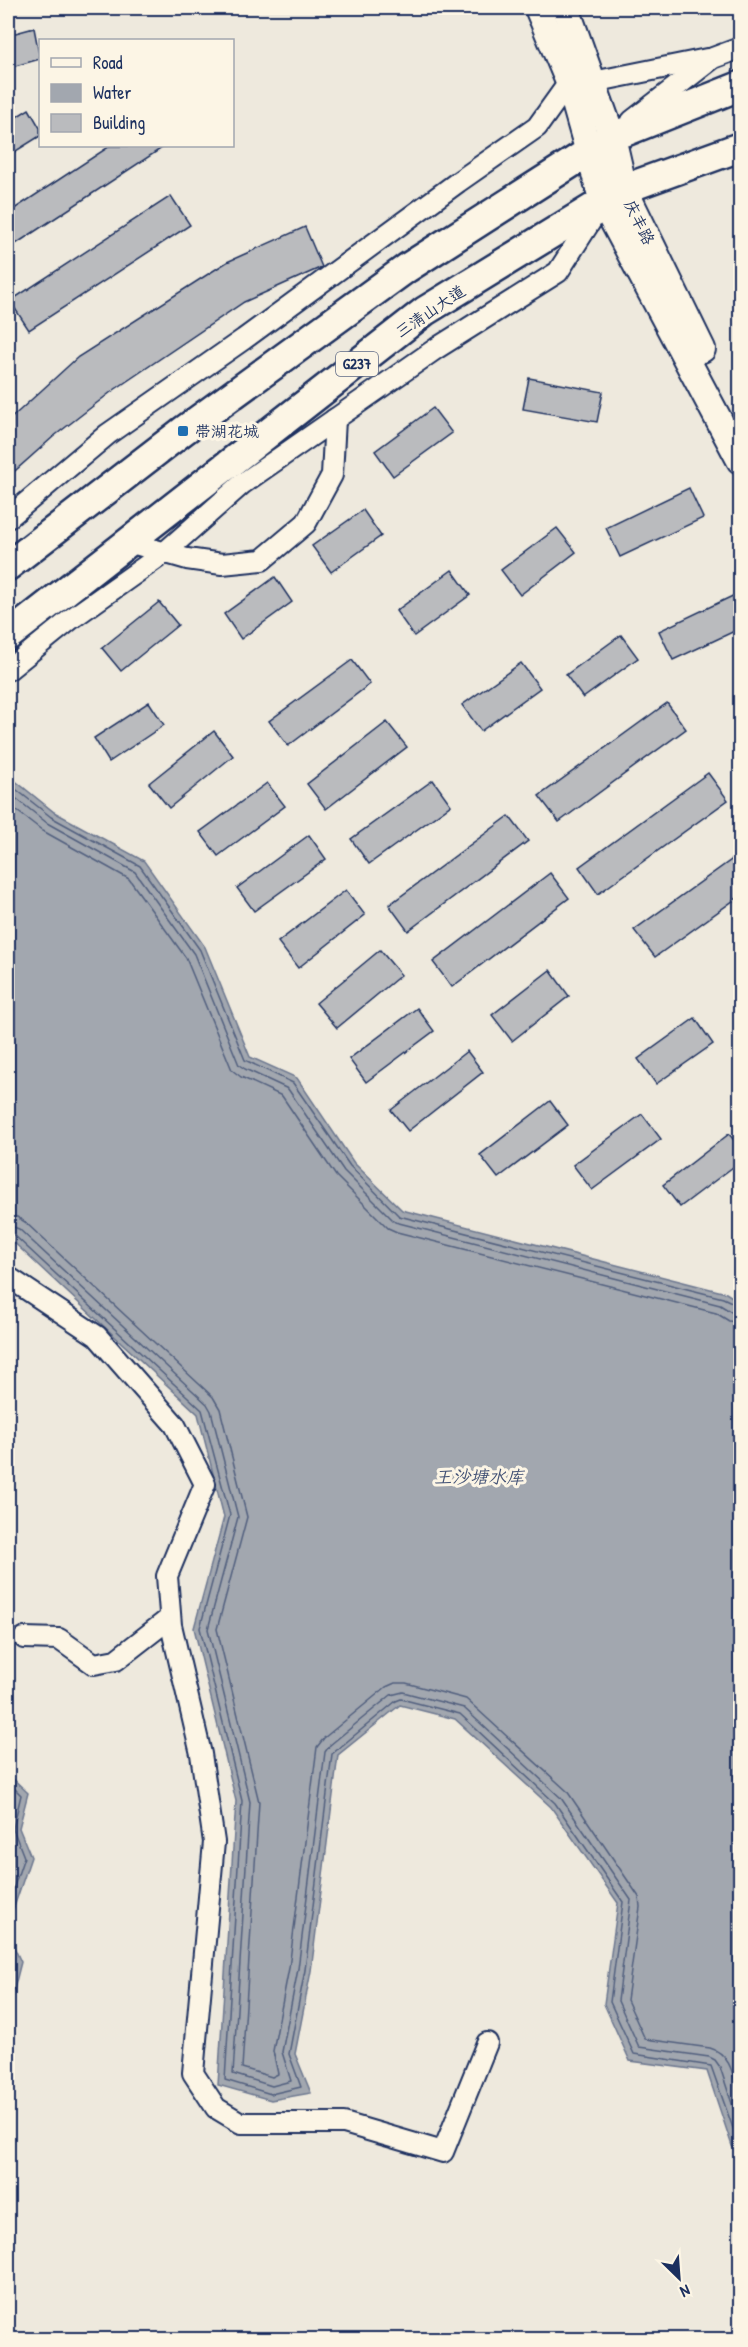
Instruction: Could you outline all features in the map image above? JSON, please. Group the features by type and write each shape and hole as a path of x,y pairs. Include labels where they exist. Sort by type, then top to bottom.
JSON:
{"highway":[{"path":"8,566 183,431 407,268 600,145 741,86"},
{"name":"三清山大道","path":"8,636 425,311 614,195 741,147"}],"main road":[{"path":"538,8 582,75"},
{"path":"566,8 614,195 741,460"},
{"name":"庆丰路","path":"614,195 741,426"}],"street":[{"path":"8,518 108,434 244,339 537,127 582,75 713,58 741,48"},
{"path":"600,145 713,58"},
{"path":"8,670 71,619 164,553 242,484 437,348 558,272 614,195"},
{"path":"128,542 187,559 222,564 262,560 306,523 332,475 335,419"},
{"path":"8,1277 97,1336 175,1425 205,1484 167,1576 170,1618 201,1754 214,1842 193,2073 216,2108 241,2123 344,2123 443,2152 487,2043"},
{"path":"24,1638 59,1639 94,1664 116,1660 170,1618"}],"water":[{"name":"王沙塘水库","path":"8,775 54,812 144,861 205,947 250,1057 297,1078 354,1163 402,1210 726,1293 740,1302 740,2158 732,2146 707,2071 630,2061 604,2004 618,1903 551,1807 455,1719 400,1705 338,1755 311,1971 295,2054 311,2093 271,2100 218,2085 236,1801 194,1628 224,1517 198,1414 8,1237"},
{"path":"8,1774 28,1793 19,1828 31,1857 13,1910 8,1910"},
{"path":"8,1934 21,1962 8,2013"}],"building":[{"path":"34,28 39,59 8,68 8,35"},
{"path":"29,109 39,126 39,137 8,156 8,122"},
{"path":"108,147 163,147 8,249 8,213"},
{"path":"171,196 190,225 29,330 10,301"},
{"path":"305,227 322,267 244,302 111,392 53,437 8,477 8,421 78,357 227,262"},
{"path":"529,378 603,392 597,422 523,409"},
{"path":"433,408 452,433 393,476 375,451"},
{"path":"689,488 703,518 620,557 606,528"},
{"path":"363,510 381,536 331,572 312,546"},
{"path":"557,528 576,552 520,595 501,570"},
{"path":"452,570 470,595 414,636 396,611"},
{"path":"275,577 292,602 241,639 224,614"},
{"path":"741,592 741,628 673,660 659,631"},
{"path":"159,602 178,625 121,671 102,648"},
{"path":"621,635 638,658 583,698 566,675"},
{"path":"352,660 370,684 288,746 269,721"},
{"path":"521,663 540,688 481,731 462,705"},
{"path":"149,702 164,725 109,762 94,738"},
{"path":"667,703 686,729 559,822 539,796"},
{"path":"387,722 407,747 326,809 307,784"},
{"path":"214,731 233,756 169,808 149,783"},
{"path":"708,773 728,800 598,894 579,867"},
{"path":"433,780 451,805 369,864 351,839"},
{"path":"267,783 285,806 218,856 200,832"},
{"path":"509,816 528,841 408,931 389,905"},
{"path":"309,835 326,859 254,911 237,888"},
{"path":"741,853 741,895 655,957 634,930"},
{"path":"550,873 569,898 452,987 433,962"},
{"path":"346,890 365,915 298,968 278,942"},
{"path":"380,950 401,975 337,1028 316,1003"},
{"path":"550,970 569,996 512,1041 492,1015"},
{"path":"417,1008 434,1031 366,1082 349,1059"},
{"path":"695,1018 713,1044 656,1084 638,1059"},
{"path":"467,1051 483,1072 408,1131 391,1110"},
{"path":"550,1101 568,1125 498,1178 480,1155"},
{"path":"642,1114 661,1139 592,1190 573,1165"},
{"path":"729,1134 741,1149 741,1161 680,1207 663,1185"}],"place":[{"name":"带湖花城","path":"183,431"}]}
